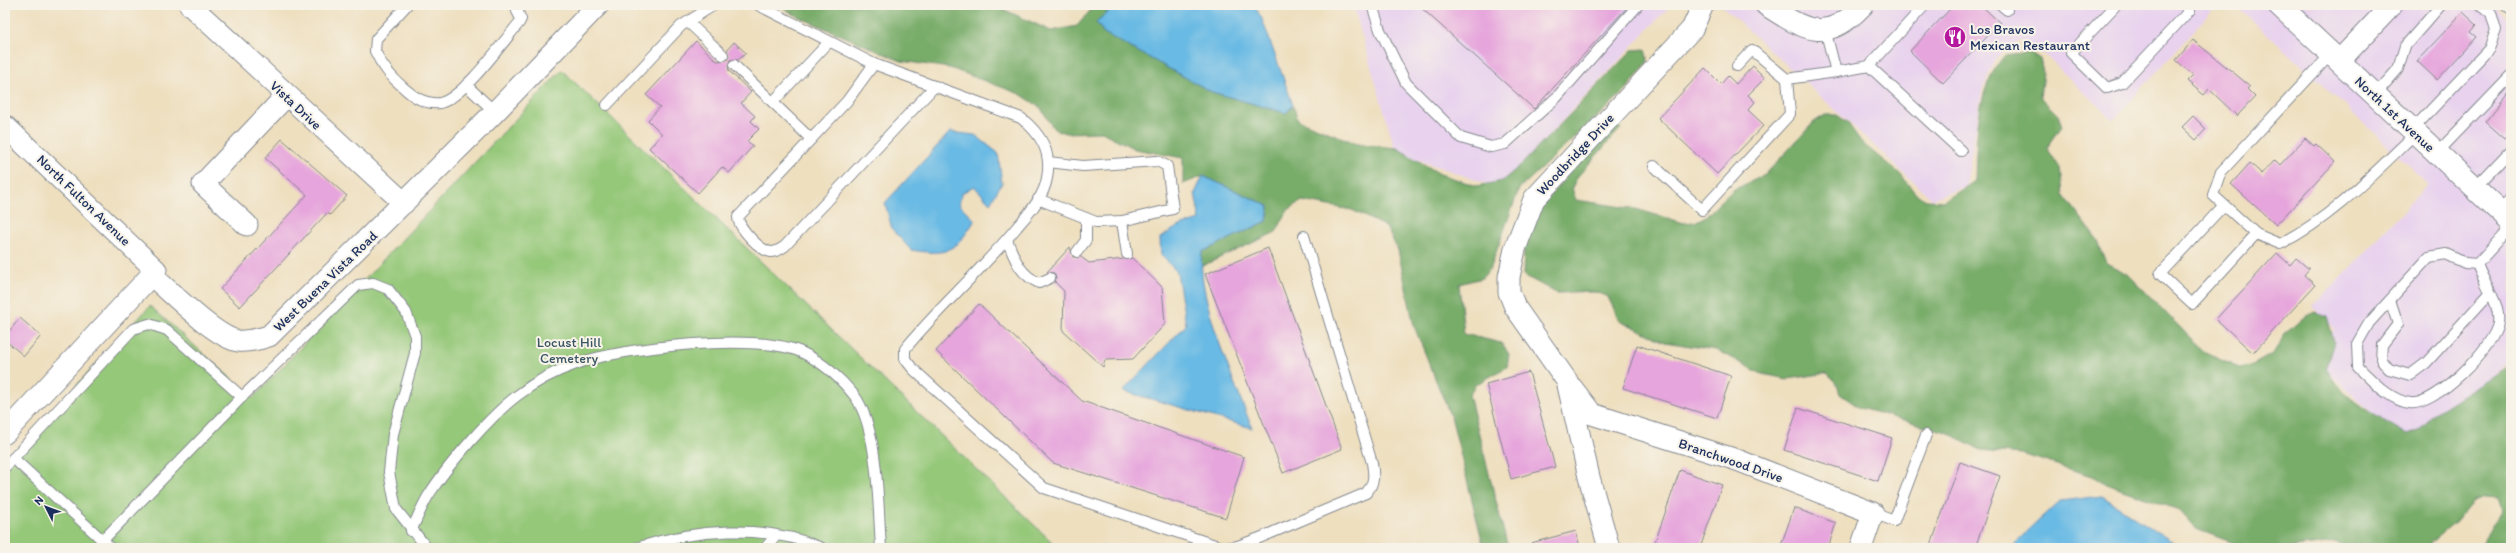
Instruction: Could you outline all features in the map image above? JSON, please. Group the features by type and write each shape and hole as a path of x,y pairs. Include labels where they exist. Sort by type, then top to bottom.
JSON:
{"main road":[{"name":"North 1st Avenue","path":"2279,5 2475,188 2508,215"}],"street":[{"name":"Vista Drive","path":"190,5 286,96 404,203"},
{"name":"West Buena Vista Road","path":"151,275 215,329 238,341 254,340 274,332 495,112 598,5"},
{"name":"Woodbridge Drive","path":"1610,548 1584,456 1567,381 1524,322 1509,292 1509,277 1515,249 1526,216 1534,199 1692,29 1703,5"},
{"path":"1766,5 1803,27 1825,29 1843,24 1863,5"},
{"path":"2335,58 2392,5"},
{"path":"246,225 203,184 286,96"},
{"name":"North Fulton Avenue","path":"5,126 156,270 151,275"},
{"path":"5,433 151,275"},
{"name":"Branchwood Drive","path":"1567,381 1592,414 1737,460 1873,513"},
{"path":"1861,548 1873,513"}],"lane":[{"path":"407,5 376,40 375,51 397,83 421,101 440,102 451,98 466,85 519,23 521,19 517,11 522,5"},
{"path":"607,105 675,32 714,5"},
{"path":"758,5 828,42 874,64 1021,118 1034,128 1043,141 1048,162 1047,179 1038,199 1007,240 913,339 905,349 905,359 913,369 1044,488 1224,548 1251,541 1356,498 1371,488 1374,476 1304,236"},
{"path":"1372,5 1380,30 1406,83 1461,138 1491,147 1505,144 1557,97 1638,5"},
{"path":"1787,79 1869,66 1926,5"},
{"path":"2116,5 2071,53 2107,88 2122,83 2190,10 2184,5"},
{"path":"2375,95 2398,68 2405,46 2441,5"},
{"path":"2335,58 2221,172 2213,195 2256,234 2280,244 2303,233 2375,172 2414,132 2489,49 2496,30 2491,14 2482,5"},
{"path":"2506,5 2511,10"},
{"path":"688,22 723,55"},
{"path":"1825,29 1836,72"},
{"path":"773,102 828,42"},
{"path":"1654,166 1702,210 1790,114 1787,79 1752,50 1737,66"},
{"path":"874,64 859,88 738,217 740,227 763,248 770,252 778,251 785,246 935,86"},
{"path":"734,65 811,138"},
{"path":"1869,66 1961,151"},
{"path":"2437,153 2511,76"},
{"path":"466,85 495,112"},
{"path":"2475,188 2511,150"},
{"path":"1038,199 1096,222 1122,221 1173,209 1167,166 1157,161 1083,166 1048,162"},
{"path":"2224,205 2160,274 2192,304 2256,234"},
{"path":"2477,264 2465,263 2446,254 2429,257 2369,323 2357,344 2358,367 2386,393 2410,404 2432,398 2447,388 2494,337 2498,322 2490,293 2482,280 2477,264 2508,215"},
{"path":"1077,252 1086,240 1086,218"},
{"path":"1122,221 1127,254"},
{"path":"1007,240 1019,270 1029,278 1039,283 1050,278"},
{"path":"103,540 242,397 358,285 373,282 388,290 406,312 416,336 415,353 393,434 388,472 396,509 411,531 427,548"},
{"path":"2390,300 2398,324 2382,345 2381,359 2389,369 2396,373 2410,375 2426,363 2490,293"},
{"path":"5,466 133,329 148,324 167,330 242,397"},
{"path":"411,531 436,484 485,427 517,396 543,379 576,363 648,348 733,344 780,347 803,353 835,375 854,395 870,432 874,461 881,548"},
{"path":"1873,513 1894,521 1926,435"},
{"path":"12,458 111,548"},
{"path":"636,548 667,538 700,533 747,532 776,536 822,548"},
{"path":"765,548 776,536"}],"shaded area":[{"path":"1353,5 1671,5 1499,188 1396,152"},
{"path":"1721,5 2217,5 2113,120 2046,56 2019,40 1995,59 1982,91 1966,186 1932,199"},
{"path":"2236,5 2493,5 2511,22 2511,358 2486,385 2406,445 2310,355 2335,329 2313,307 2429,184"}],"green space":[{"path":"778,5 994,5 1051,31 1077,26 1095,5 1116,5 1096,22 1104,33 1212,92 1285,113 1293,105 1298,120 1358,144 1397,148 1440,174 1477,186 1502,181 1522,164 1632,50 1645,49 1648,62 1626,90 1519,189 1490,269 1482,278 1459,284 1464,334 1501,343 1509,354 1507,367 1475,385 1469,395 1508,548 1484,548 1452,420 1414,326 1398,250 1386,227 1352,210 1302,201 1288,210 1276,232 1200,267 1202,252 1267,221 1269,206 1203,176 1183,184 1183,158 1135,149 1102,132 1065,133 1054,129 1040,107 1020,94 950,68 901,61 799,17"},
{"path":"2029,52 2040,59 2043,72 2040,97 2058,115 2062,126 2047,148 2060,168 2063,194 2097,239 2106,263 2128,274 2205,353 2239,368 2251,366 2272,354 2286,333 2304,317 2315,312 2327,316 2334,342 2326,367 2332,378 2350,398 2408,435 2419,431 2436,412 2511,364 2511,543 2505,548 2478,548 2502,510 2498,498 2485,497 2473,501 2456,522 2425,548 2351,548 2336,542 2288,548 2247,548 2196,529 2179,510 2106,484 2095,477 2022,454 1981,450 1947,432 1860,408 1840,394 1836,382 1827,373 1788,379 1762,374 1716,350 1665,342 1619,320 1608,297 1596,292 1557,293 1523,275 1525,225 1609,126 1621,128 1578,176 1572,188 1576,200 1636,209 1683,223 1695,222 1706,216 1733,190 1765,175 1814,122 1825,115 1837,115 1847,122 1862,143 1900,174 1915,193 1926,200 1944,201 1975,181 1977,131 1983,98 1995,68 2005,55"},
{"name":"Locust Hill Cemetery","path":"562,70 1058,548 5,548 5,463 150,306 253,398"}],"water":[{"path":"1116,5 1254,5 1262,19 1293,105 1286,113 1212,92 1104,33 1096,22"},
{"path":"950,132 975,135 998,153 1002,183 990,203 974,186 962,193 959,204 975,220 956,245 942,252 911,250 892,229 885,203"},
{"path":"1203,176 1269,206 1267,221 1202,252 1202,271 1211,316 1218,340 1252,428 1123,391 1186,325 1177,272 1161,255 1160,238 1179,226 1200,220 1195,193"},
{"path":"2102,496 2182,548 2012,548 2017,541 2060,501"}],"building":[{"path":"1418,5 1629,5 1534,109"},
{"name":"Los Bravos Mexican Restaurant","path":"1954,5 1981,5 2000,23 1943,83 1910,51"},
{"path":"2463,12 2477,25 2471,32 2477,37 2437,80 2417,61"},
{"path":"2193,40 2250,86 2247,89 2255,97 2237,116 2209,89 2204,95 2187,81 2193,75 2176,60"},
{"path":"696,41 717,61 727,60 729,56 727,50 734,42 746,53 738,60 730,60 728,66 729,71 751,92 741,103 755,116 751,121 759,129 747,141 753,146 729,173 722,167 698,193 649,148 662,134 648,120 660,107 646,95"},
{"path":"1753,66 1765,78 1748,95 1755,102 1748,110 1764,125 1717,174 1658,118 1705,68 1721,84 1728,76 1736,84"},
{"path":"2511,90 2511,132 2504,139 2485,122"},
{"path":"2193,116 2206,129 2196,140 2182,127"},
{"path":"2305,138 2314,146 2316,144 2335,162 2276,225 2231,184 2250,163 2262,174 2275,160 2280,165"},
{"path":"282,139 347,196 330,215 327,213 240,307 220,289 307,195 265,158"},
{"path":"1070,247 1073,257 1081,257 1089,263 1132,258 1162,287 1165,324 1133,359 1105,360 1103,367 1063,331 1064,291 1055,282 1056,278 1054,273 1047,272"},
{"path":"1268,248 1342,449 1283,473 1205,274"},
{"path":"2277,253 2290,265 2296,258 2309,269 2304,275 2315,285 2253,353 2216,319"},
{"path":"979,304 1082,401 1244,457 1226,518 1053,463 936,351"},
{"path":"20,318 41,336 24,356 5,340 5,336"},
{"path":"1637,345 1731,376 1717,418 1623,388"},
{"path":"1529,372 1555,467 1511,479 1486,384"},
{"path":"1798,408 1892,438 1878,481 1784,450"},
{"path":"1960,462 2000,476 1975,548 1930,548"},
{"path":"1680,470 1722,485 1700,548 1653,548"},
{"path":"1794,508 1836,523 1828,548 1780,548"},
{"path":"1576,531 1580,548 1531,548 1531,543"}],"place":[{"name":"Los Bravos Mexican Restaurant","path":"1955,37"}]}
